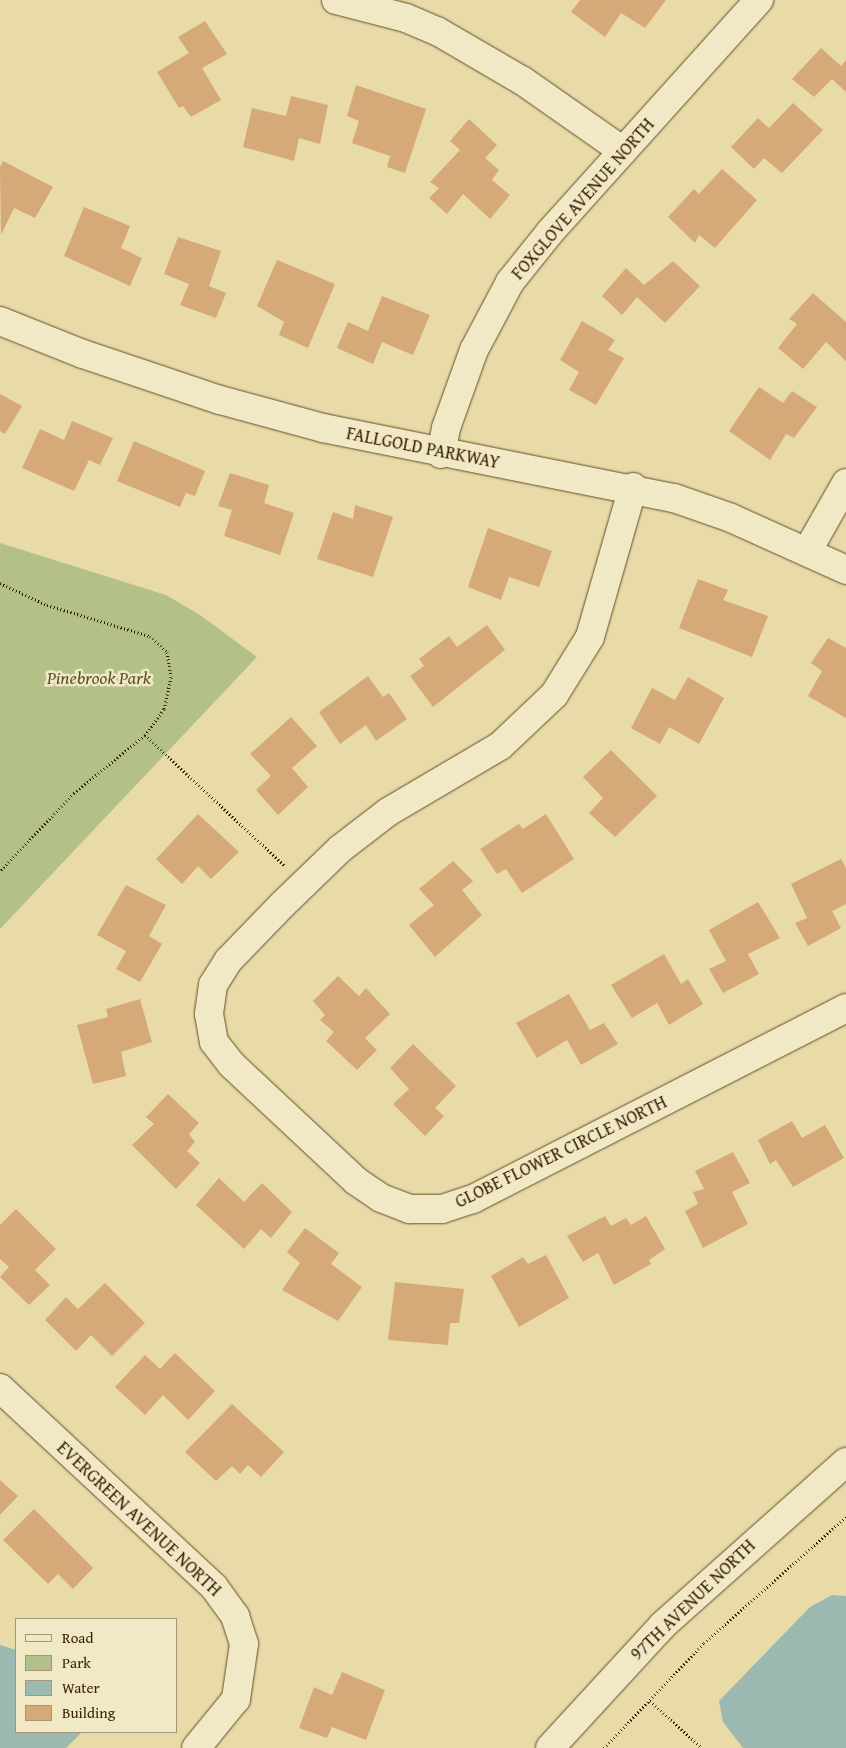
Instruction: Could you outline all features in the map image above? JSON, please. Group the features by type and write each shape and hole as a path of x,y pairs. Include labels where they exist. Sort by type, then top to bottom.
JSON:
{"street":[{"path":"336,0 406,18 437,31 523,81 623,151"},
{"name":"FOXGLOVE AVENUE NORTH","path":"441,454 446,428 474,350 510,282 623,151 759,0"},
{"name":"FALLGOLD PARKWAY","path":"0,321 83,354 220,400 441,454 633,487 731,518 808,550 846,570"},
{"path":"808,550 846,483"},
{"name":"GLOBE FLOWER CIRCLE NORTH","path":"633,487 590,637 554,696 500,746 388,812 340,849 228,961 213,985 209,1014 214,1042 231,1064 356,1181 381,1198 410,1209 442,1209 473,1199 846,1008"},
{"name":"EVERGREEN AVENUE NORTH","path":"0,1388 226,1601 244,1644 243,1672 236,1699 196,1748"},
{"name":"97TH AVENUE NORTH","path":"550,1748 663,1625 846,1462"}],"path":[{"path":"0,584 47,606 138,630 160,645 170,664 170,693 164,708 144,735 74,793 0,871"},
{"path":"144,735 304,884"},
{"path":"604,1748 704,1643 846,1517"},
{"path":"650,1701 702,1748"}],"green space":[{"name":"Pinebrook Park","path":"0,543 166,595 200,615 257,657 0,929"}],"water":[{"path":"832,1595 846,1596 846,1748 743,1748 723,1722 719,1701 810,1607"},
{"path":"0,1645 15,1650 15,1733 81,1733 66,1748 0,1748"}],"building":[{"path":"580,0 666,0 645,28 621,13 605,37 571,12"},
{"path":"205,21 227,54 202,68 221,100 191,117 183,106 179,108 157,72 189,53 178,37"},
{"path":"821,48 841,66 846,60 846,92 832,79 814,97 792,79"},
{"path":"356,85 426,109 405,173 387,167 390,156 352,143 359,121 347,116"},
{"path":"291,96 328,105 320,144 299,138 294,161 243,147 252,108 286,116"},
{"path":"793,103 823,130 782,173 764,158 754,169 731,147 758,118 769,128"},
{"path":"469,119 497,145 485,158 499,170 492,180 510,195 490,219 463,194 447,214 429,198 439,188 430,182 460,150 450,141"},
{"path":"3,161 53,187 35,218 14,208 1,235 0,167"},
{"path":"722,169 757,200 715,248 699,235 695,243 668,217 694,189 699,194"},
{"path":"84,207 130,226 121,248 142,258 130,286 64,256"},
{"path":"178,237 221,251 209,286 226,293 216,318 180,305 189,284 164,274"},
{"path":"277,260 335,284 308,348 279,335 284,322 257,306"},
{"path":"673,261 700,286 665,323 637,297 622,315 602,296 626,268 644,285"},
{"path":"813,293 846,322 846,361 826,342 803,369 778,348 797,324 789,319"},
{"path":"382,296 430,315 413,355 382,342 373,364 337,348 348,322 368,331"},
{"path":"582,321 615,340 608,350 624,358 596,405 569,390 579,372 560,360"},
{"path":"759,387 783,403 792,391 817,407 794,438 786,434 770,460 729,431"},
{"path":"0,394 22,406 5,434 0,431"},
{"path":"72,421 113,438 100,465 89,460 74,491 22,468 40,429 64,440"},
{"path":"134,441 205,471 195,496 186,493 180,507 117,481"},
{"path":"230,473 269,485 264,503 294,513 280,555 224,536 232,510 218,506"},
{"path":"355,505 393,517 373,577 317,559 333,512 353,519"},
{"path":"488,528 552,551 539,587 509,577 501,600 468,587"},
{"path":"698,579 728,590 723,600 768,616 752,657 679,628"},
{"path":"487,625 505,650 433,707 410,676 424,666 419,659 449,636 457,647"},
{"path":"828,638 846,648 846,718 808,696 822,671 811,663"},
{"path":"368,676 383,697 389,693 407,719 376,741 366,725 340,744 319,712"},
{"path":"688,677 724,698 699,744 669,727 660,744 631,728 652,688 675,700"},
{"path":"291,717 317,746 292,768 308,787 278,815 256,790 271,776 250,754"},
{"path":"611,750 657,796 615,837 589,813 603,798 583,777"},
{"path":"198,814 239,852 211,879 198,866 182,884 156,859"},
{"path":"546,814 574,859 522,893 506,869 497,874 480,849 519,824 523,829"},
{"path":"841,859 846,868 846,904 832,911 841,928 808,946 795,923 807,918 791,884"},
{"path":"453,861 473,881 462,890 482,915 435,957 409,925 434,905 419,889"},
{"path":"126,885 166,905 149,936 162,944 140,982 116,969 126,951 97,935"},
{"path":"758,902 780,938 748,954 759,974 723,993 709,969 726,961 709,930"},
{"path":"664,954 681,984 688,979 703,1004 669,1025 657,1003 632,1018 611,985"},
{"path":"338,976 359,996 366,988 390,1014 365,1038 377,1050 357,1070 326,1041 334,1032 320,1020 325,1015 313,1001"},
{"path":"569,994 590,1030 604,1023 618,1044 581,1065 567,1040 537,1058 516,1023"},
{"path":"140,999 152,1042 121,1052 126,1076 93,1084 77,1025 108,1017 106,1009"},
{"path":"413,1044 456,1086 435,1108 444,1116 425,1136 393,1104 409,1089 390,1068"},
{"path":"168,1094 199,1123 189,1134 195,1142 187,1151 200,1163 176,1189 132,1145 154,1124 146,1117"},
{"path":"792,1121 802,1138 825,1125 844,1158 793,1187 776,1160 770,1164 758,1140"},
{"path":"733,1152 750,1183 732,1192 748,1224 703,1248 685,1211 698,1204 693,1192 704,1189 695,1171"},
{"path":"219,1178 244,1202 262,1183 292,1212 271,1238 261,1229 244,1249 196,1205"},
{"path":"16,1209 56,1249 35,1270 50,1285 29,1305 0,1277 9,1267 0,1259 0,1225"},
{"path":"605,1216 611,1226 626,1218 631,1225 646,1216 665,1249 649,1260 651,1264 614,1285 598,1253 583,1262 567,1236"},
{"path":"305,1228 339,1253 331,1264 362,1287 338,1321 282,1290 300,1263 287,1252"},
{"path":"546,1255 569,1298 519,1327 491,1276 523,1257 528,1264"},
{"path":"395,1282 464,1289 459,1323 450,1323 448,1345 388,1340"},
{"path":"105,1283 145,1323 112,1356 91,1335 76,1351 45,1320 66,1297 78,1309"},
{"path":"175,1353 215,1391 188,1420 163,1395 145,1415 115,1387 145,1355 160,1369"},
{"path":"232,1404 284,1452 261,1477 248,1465 240,1474 232,1466 216,1481 185,1452"},
{"path":"0,1480 18,1496 0,1515"},
{"path":"34,1509 93,1568 73,1589 58,1574 48,1584 3,1540"},
{"path":"342,1672 385,1690 366,1740 332,1727 327,1738 299,1728 314,1687 332,1695"}]}
